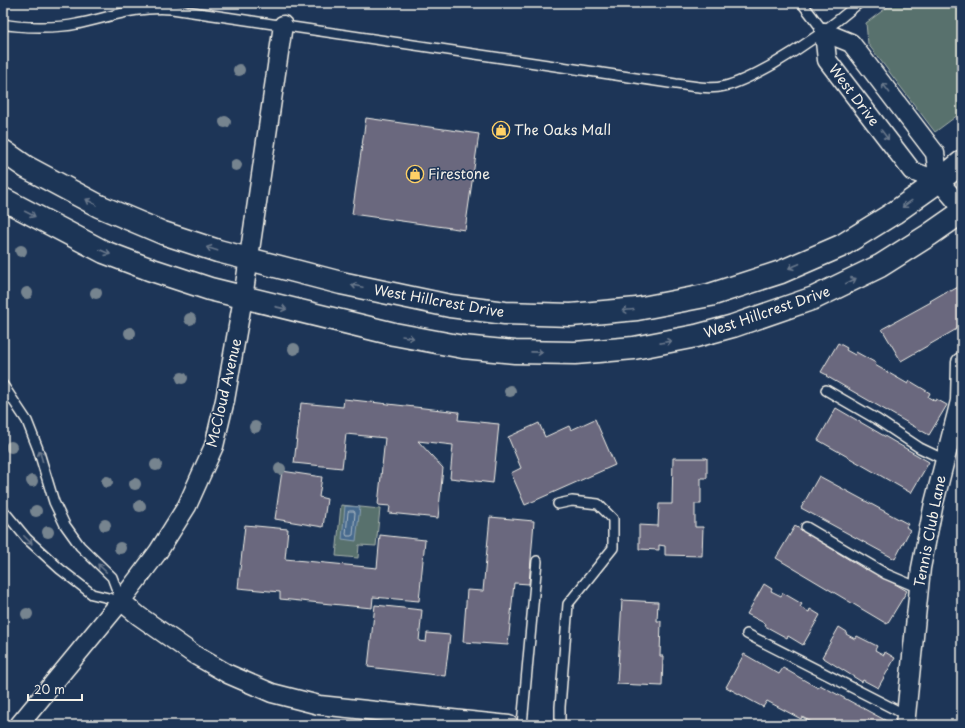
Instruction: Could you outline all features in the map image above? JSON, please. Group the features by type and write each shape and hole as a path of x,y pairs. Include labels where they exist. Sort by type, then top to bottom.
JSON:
{"main road":[{"name":"West Hillcrest Drive","path":"3,151 26,166 99,206 163,233 249,260 349,285 450,306 506,313 571,315 637,309 710,294 788,269 841,246 894,213 939,181 962,162"},
{"name":"West Hillcrest Drive","path":"3,199 104,252 149,269 210,289 394,334 463,346 514,352 575,353 634,348 696,336 733,326 814,298 880,266 962,212"}],"street":[{"name":"McCloud Avenue","path":"19,725 121,601 158,552 187,506 214,446 225,400 244,298 283,25"},
{"name":"West Drive","path":"939,181 935,153 851,43 824,32 827,60 912,171 939,181 962,208"},
{"name":"Tennis Club Lane","path":"906,720 920,568 960,401 961,362"},
{"path":"121,601 195,655 228,674 272,693 319,705 398,719 509,725"}],"lane":[{"path":"802,3 824,32"},
{"path":"3,24 28,26 75,25 135,10 155,8 172,9 708,88 725,86 753,76 791,54 824,32 859,3"},
{"path":"3,385 8,398 27,421 38,449 54,502 65,525 80,546 112,577 121,601"},
{"path":"826,390 878,420 920,448 945,460"},
{"path":"558,504 572,500 598,504 613,519 613,548 568,604 560,725"},
{"path":"3,510 27,539 60,569 92,594 121,601"},
{"path":"806,526 886,574 919,588"},
{"path":"522,725 536,561"},
{"path":"747,634 906,720"}],"green space":[{"path":"893,3 962,3 962,112 935,132 868,44 866,23"},
{"path":"341,505 380,509 376,546 359,545 358,558 336,556"}],"water":[{"path":"345,506 360,507 356,541 342,539"}],"building":[{"name":"Firestone","path":"366,118 479,134 465,230 352,214"},
{"path":"960,286 962,290 962,326 901,361 882,329 931,302 930,301 949,290 951,291"},
{"path":"838,343 847,348 846,350 855,355 856,352 908,384 910,381 930,393 928,397 935,401 936,399 947,405 929,435 821,372"},
{"path":"344,399 459,412 458,420 499,424 493,483 450,478 453,445 418,441 443,468 438,518 389,513 390,506 378,505 385,438 346,434 342,468 294,463 301,403 343,407"},
{"path":"836,408 929,462 911,493 818,440"},
{"path":"595,419 615,465 525,505 511,473 521,468 508,437 539,423 545,437 569,426 571,430"},
{"path":"673,458 707,458 707,478 701,478 701,504 695,504 695,527 703,527 702,556 665,555 665,546 659,545 659,550 639,549 639,525 658,526 659,504 672,504"},
{"path":"282,471 322,477 319,497 327,499 323,527 275,519"},
{"path":"819,476 908,524 906,527 910,530 895,559 801,508"},
{"path":"490,517 534,521 529,584 514,583 508,645 463,642 467,590 483,591"},
{"path":"245,525 288,529 285,559 377,568 380,535 425,540 419,601 373,597 372,608 280,599 280,592 238,588"},
{"path":"795,526 866,570 868,568 907,591 887,624 776,558"},
{"path":"764,584 772,589 771,591 781,596 783,593 802,604 800,607 809,612 810,609 820,615 803,645 788,636 787,638 765,626 766,624 747,614"},
{"path":"622,600 658,602 657,621 661,621 660,656 663,656 662,686 617,684"},
{"path":"375,605 422,610 419,641 426,642 427,633 450,635 445,676 368,667"},
{"path":"839,627 847,632 846,634 855,639 857,636 877,646 875,650 884,655 885,652 895,658 878,688 863,680 862,682 822,657"},
{"path":"744,654 779,674 783,668 818,688 820,685 894,725 817,725 802,717 801,719 767,701 763,707 726,687"}],"place":[{"name":"The Oaks Mall","path":"501,130"},
{"name":"Firestone","path":"415,174"}]}
